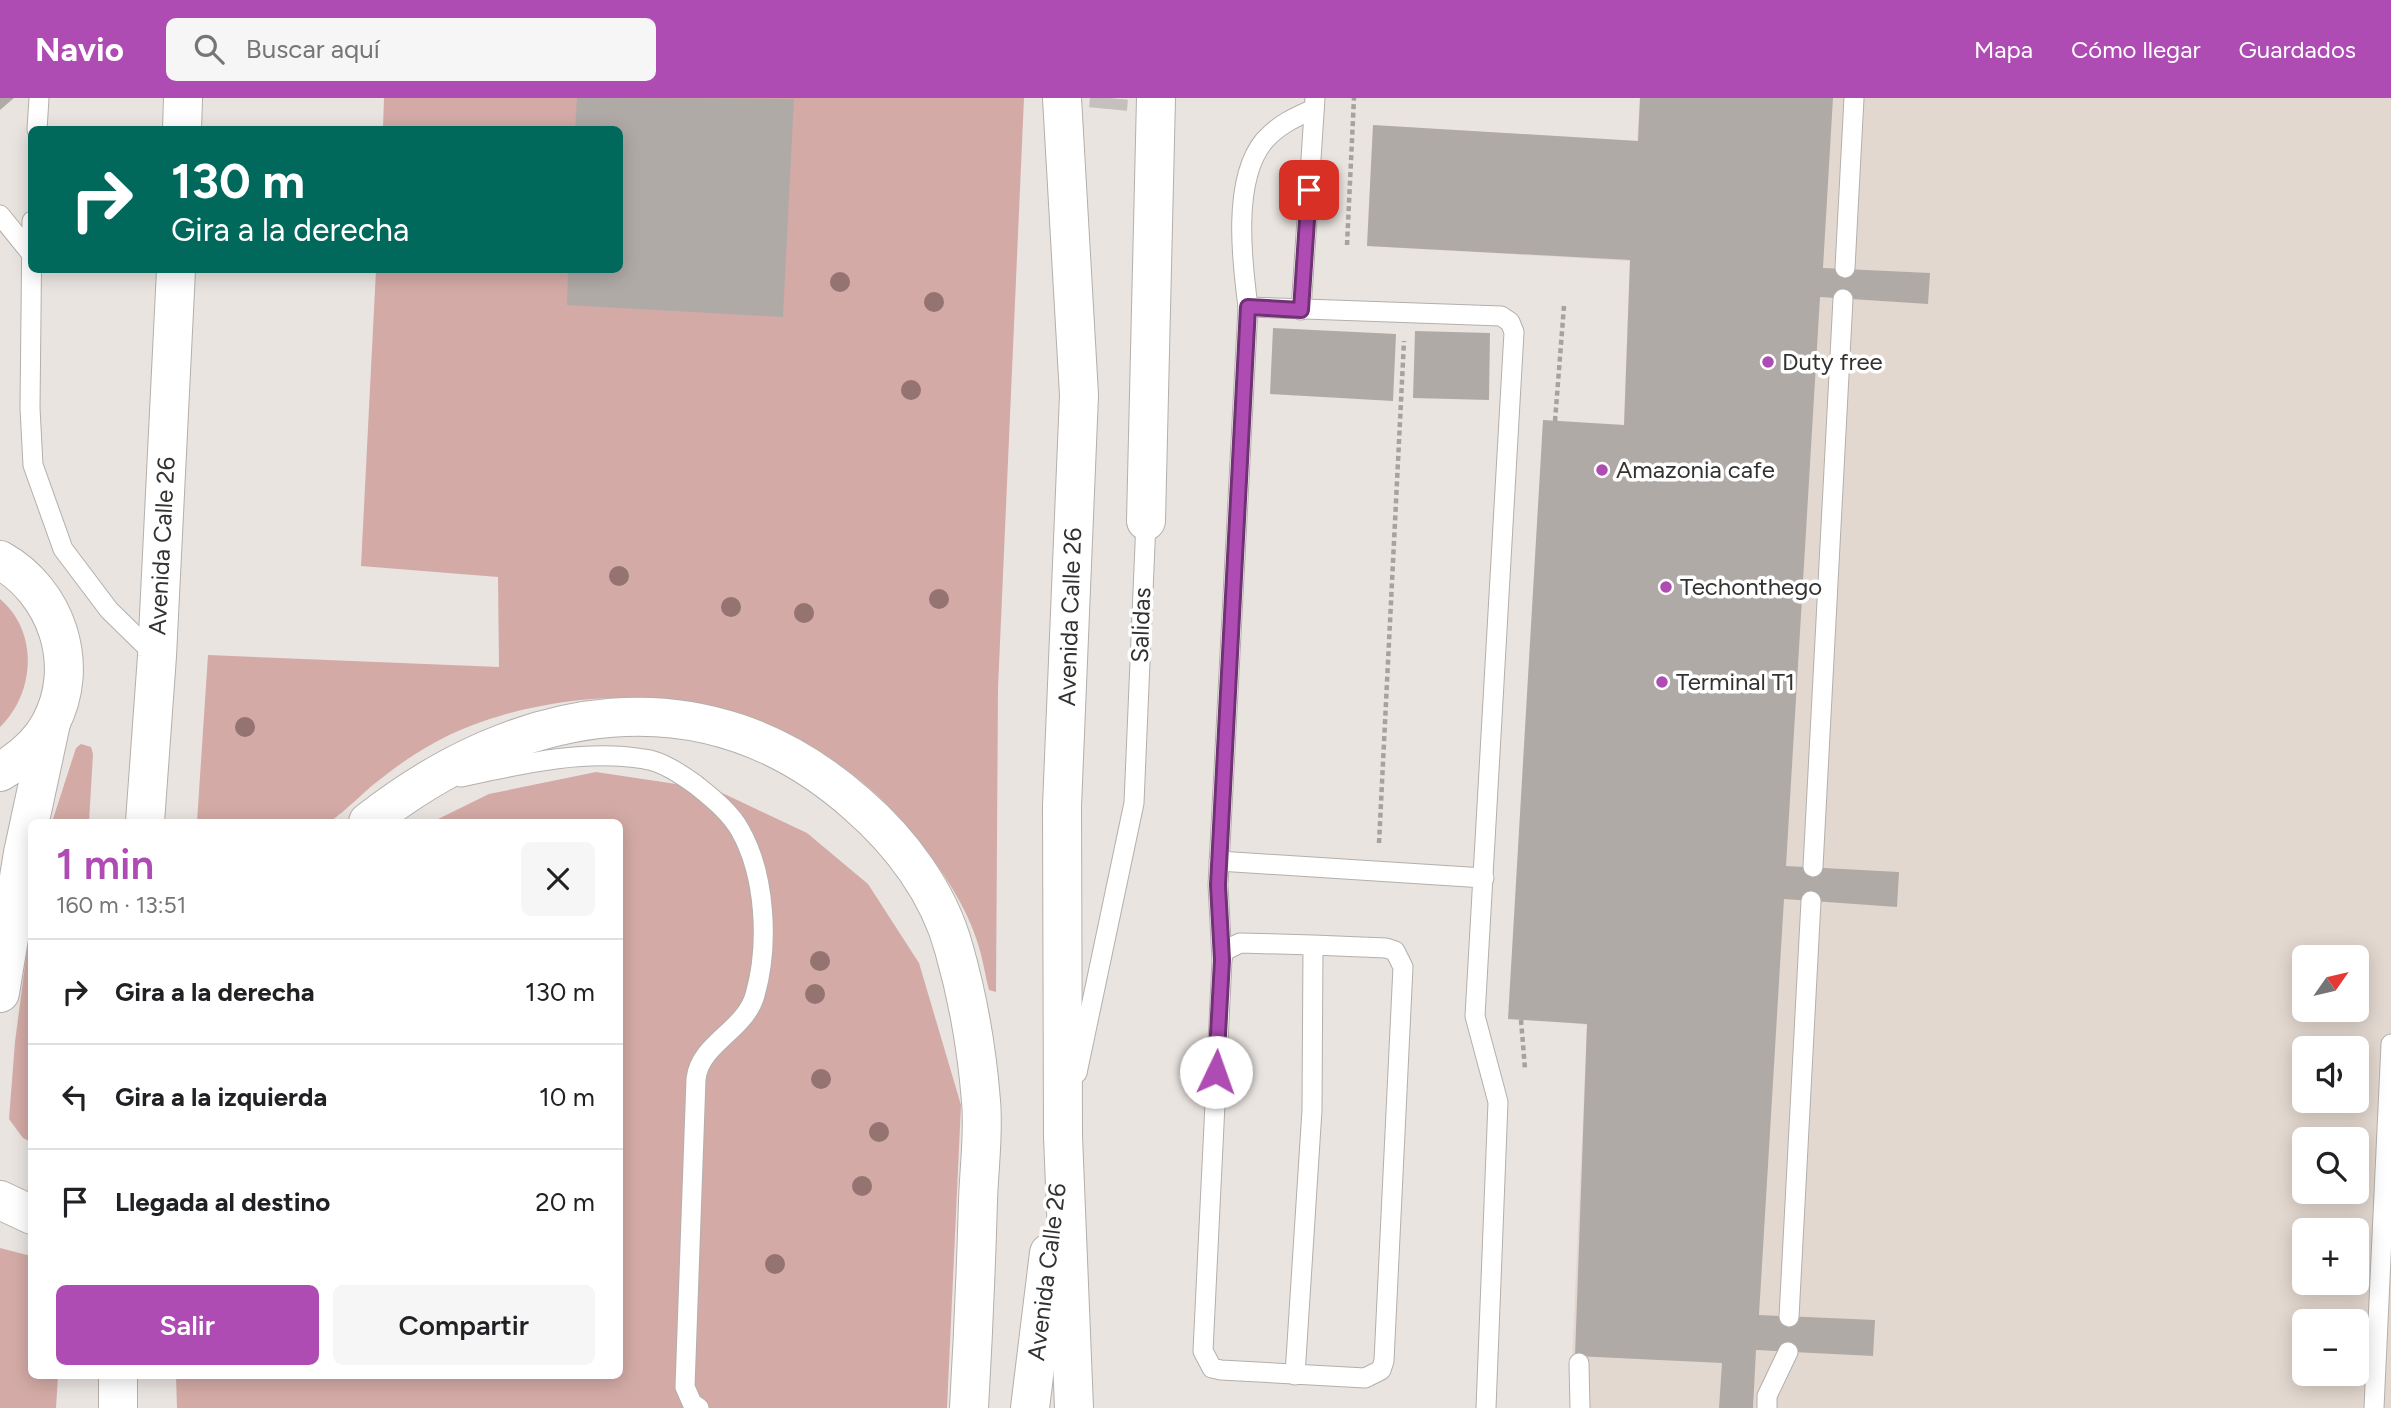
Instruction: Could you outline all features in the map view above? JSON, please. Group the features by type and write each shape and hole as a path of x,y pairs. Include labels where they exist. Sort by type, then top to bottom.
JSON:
{"main road":[{"path":"182,126 183,98"},
{"name":"Avenida Calle 26","path":"1062,98 1079,395 1062,806 1063,1136 1074,1408"},
{"name":"Salidas","path":"1146,521 1157,101"},
{"name":"Avenida Calle 26","path":"145,819 157,656 176,273"},
{"path":"0,559 20,571 47,603 62,641 64,684 51,723 30,819"},
{"path":"372,819 411,788 530,733 584,719 640,715 696,720 762,743 825,775 880,823 927,885 933,897 954,947 975,1043 982,1104 969,1408"},
{"path":"0,772 25,756 51,723"},
{"path":"0,993 28,830"},
{"name":"Avenida Calle 26","path":"1030,1408 1063,1136"},
{"path":"0,1199 28,1213"}],"lane":[{"path":"37,126 39,98"},
{"path":"1845,268 1854,98"},
{"path":"1222,960 1224,951 1240,943 1313,945 1386,948 1395,951 1403,967 1384,1362 1374,1376 1365,1378 1221,1370 1212,1368 1203,1351 1222,960 1219,861 1248,307 1240,240 1253,163 1263,143 1289,119 1315,104"},
{"path":"1301,310 1315,104"},
{"path":"0,215 28,250"},
{"path":"30,273 30,408 33,465 63,549 109,610 157,656"},
{"path":"1814,867 1843,299"},
{"path":"1248,307 1501,316 1510,322 1514,332 1475,1016 1498,1102 1486,1408"},
{"name":"Salidas","path":"1063,1136 1135,803 1146,521"},
{"path":"411,788 518,765 600,754 648,759 695,784 715,800 740,829 755,863 761,908 762,965 754,999 741,1020 698,1064 685,1387 692,1403 699,1408"},
{"path":"1219,861 1484,878"},
{"path":"1790,1317 1811,901"},
{"path":"1295,1375 1312,1110 1313,945"},
{"path":"2374,1408 2391,1044"},
{"path":"1767,1408 1768,1396 1788,1352"},
{"path":"1579,1363 1580,1408"}],"path":[{"path":"1347,245 1354,98"},
{"path":"1555,421 1564,306"},
{"path":"1378,872 1405,327"},
{"path":"1521,1020 1525,1069"}],"shaded area":[{"path":"384,98 1024,98 998,688 996,992 989,990 974,931 955,893 924,847 883,801 838,764 788,734 735,714 679,702 622,698 563,702 486,720 437,741 407,759 333,819 197,819 208,655 499,667 498,577 361,566 376,273 623,273 623,126 383,126"},
{"path":"1640,98 2391,98 2391,1408 1570,1408 1587,1025 1563,1022 1600,424 1624,425 1630,261 1367,246 1373,125 1637,141"},
{"path":"0,599 13,613 21,628 28,663 20,697 12,713 0,727"},
{"path":"81,744 91,747 93,754 89,819 53,819 76,748"},
{"path":"596,772 716,790 807,833 868,884 919,963 961,1105 947,1408 177,1408 176,1379 623,1379 623,819 438,819 489,794"},
{"path":"28,943 28,1140 23,1138 9,1119 15,1042"},
{"path":"0,1248 28,1255 28,1379 58,1379 56,1408 0,1408"}],"building":[{"path":"0,98 14,98 0,110"},
{"path":"577,98 794,99 783,317 567,305 568,273 623,273 623,126 575,126"},
{"name":"Terminal T1","path":"1640,98 1833,98 1823,268 1930,273 1928,304 1820,297 1786,866 1899,872 1897,907 1784,899 1759,1315 1875,1320 1873,1356 1756,1350 1753,1408 1719,1408 1722,1363 1575,1356 1587,1024 1508,1019 1543,420 1624,425 1630,260 1367,246 1373,125 1638,141"},
{"path":"1273,328 1396,334 1393,401 1270,394"},
{"path":"1415,331 1490,333 1489,400 1413,398"}],"tunnel":[{"path":"1108,109 1109,98"}],"place":[{"name":"Duty free","path":"1768,362"},
{"name":"Amazonia cafe","path":"1602,470"},
{"name":"Techonthego","path":"1666,587"},
{"name":"Terminal T1","path":"1662,682"}],"route":[{"path":"1216,1072 1222,960 1218,885 1248,307 1301,310 1309,190"}]}
